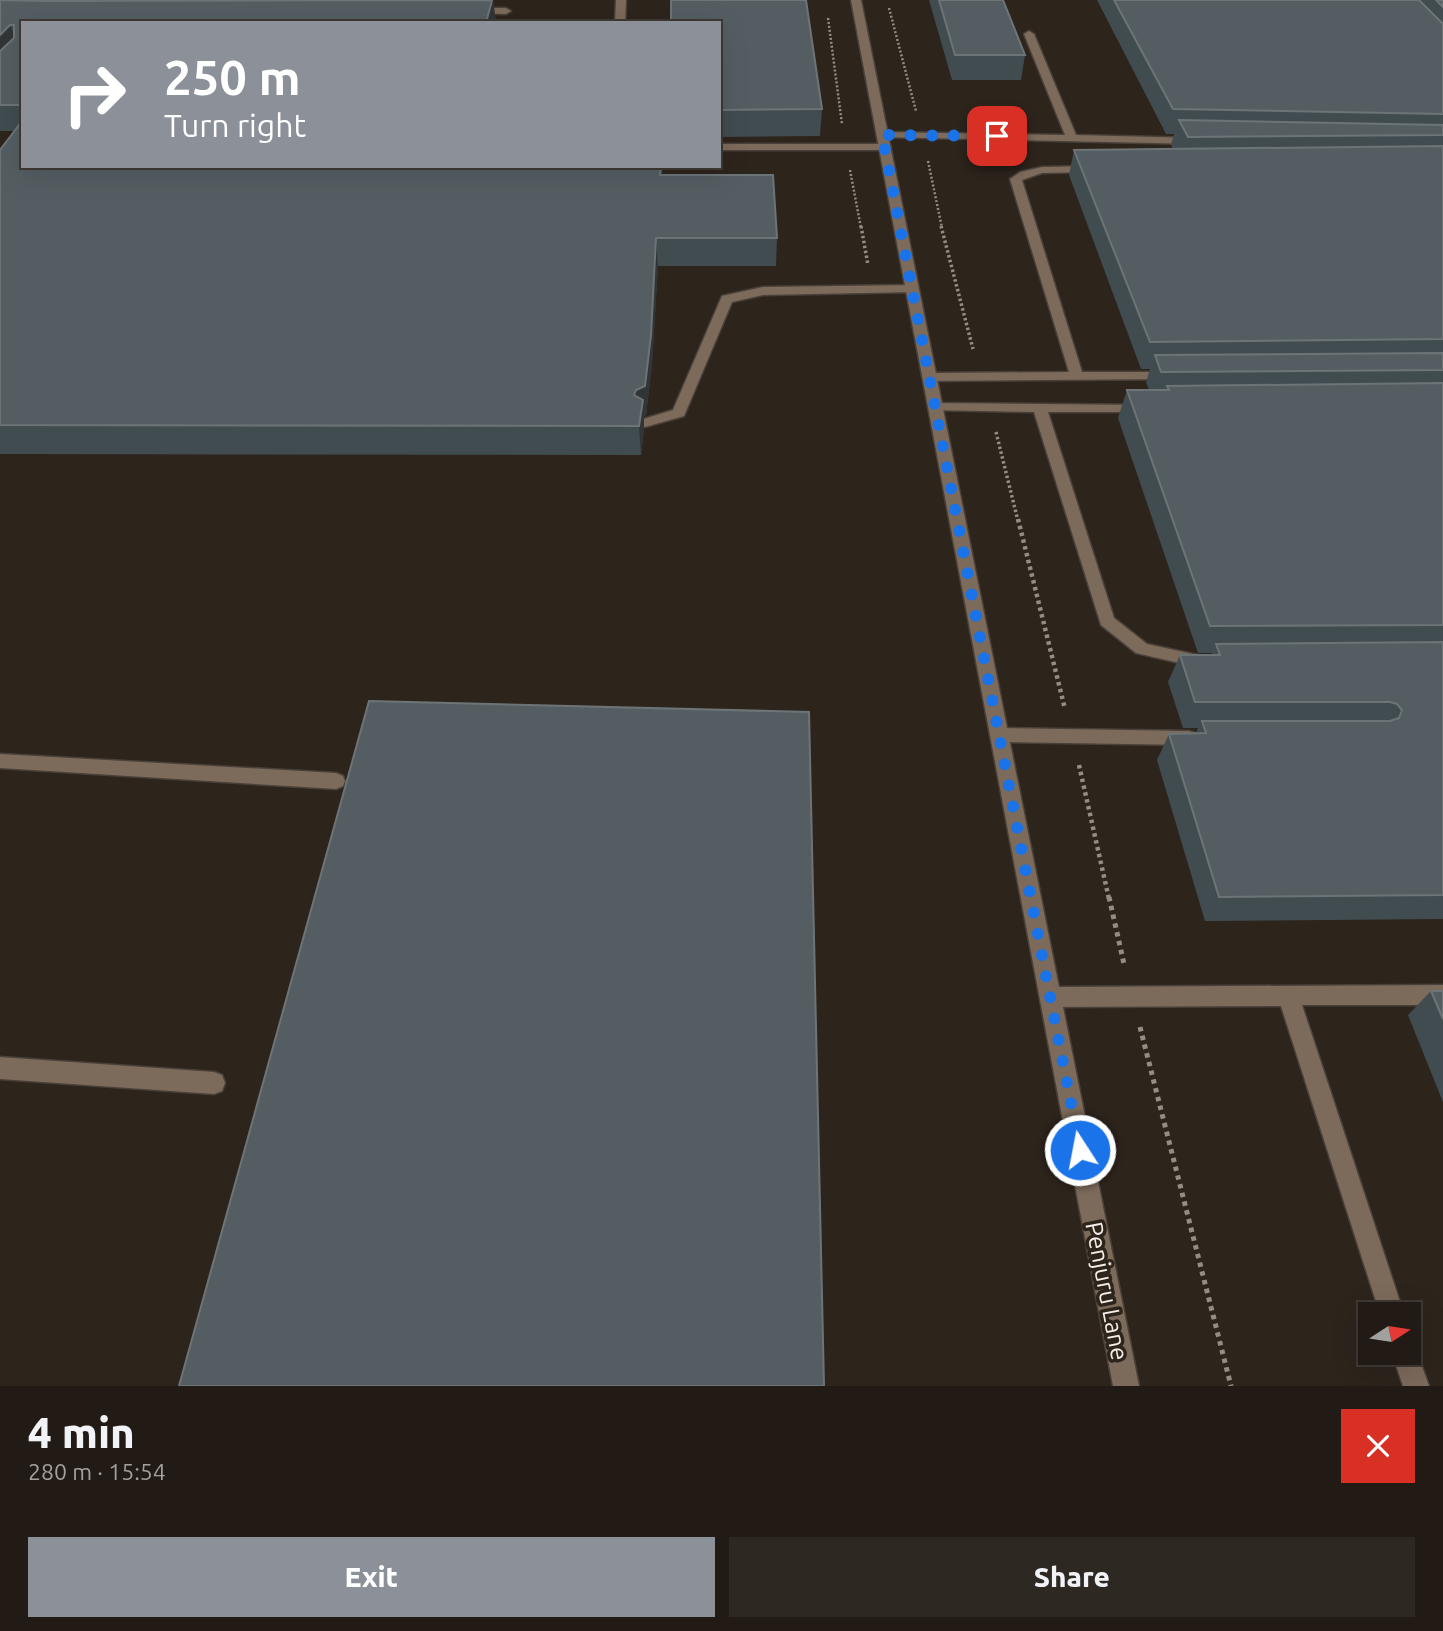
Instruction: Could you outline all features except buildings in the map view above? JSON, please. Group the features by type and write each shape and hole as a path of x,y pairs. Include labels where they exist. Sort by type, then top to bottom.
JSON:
{"street":[{"path":"505,21 509,0"},
{"path":"620,21 621,0"},
{"name":"Penjuru Lane","path":"856,0 1126,1386"},
{"path":"465,11 506,11"},
{"path":"1029,34 1072,139"},
{"path":"721,147 883,141 922,134 1211,142"},
{"path":"1077,377 1016,179 1024,174 1048,170 1102,169"},
{"path":"645,423 679,413 727,299 763,291 912,289"},
{"path":"930,377 1185,376"},
{"path":"935,407 1164,408"},
{"path":"1040,408 1107,621 1142,649 1198,662 1211,662"},
{"path":"1000,735 1209,738"},
{"path":"0,761 336,781"},
{"path":"1051,997 1443,995"},
{"path":"1288,996 1388,1302"},
{"path":"0,1068 214,1083"},
{"path":"1409,1365 1416,1386"}],"path":[{"path":"887,0 922,134 946,248 981,377"},
{"path":"989,407 1073,738 1132,997 1231,1386"}],"route":[{"path":"997,136 882,135 1080,1150"}]}
